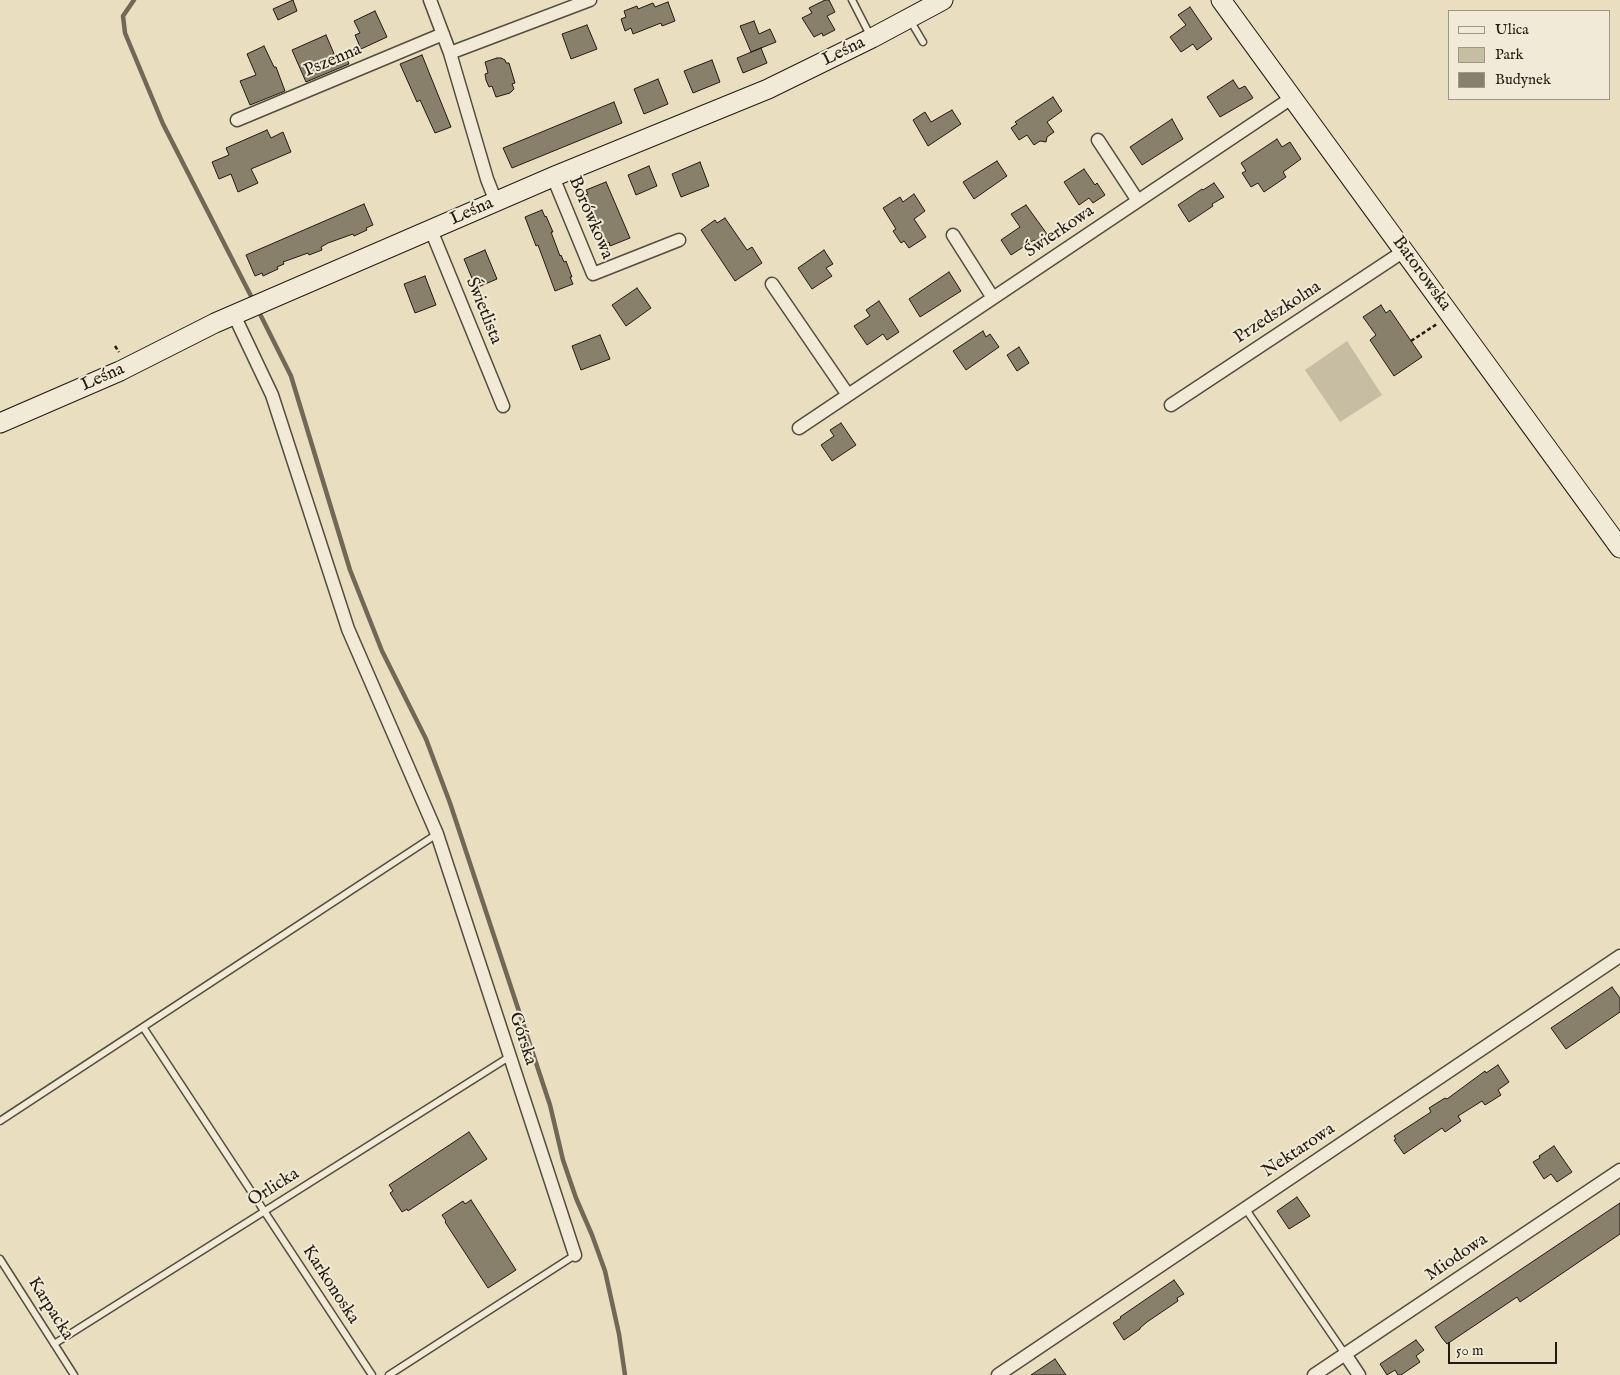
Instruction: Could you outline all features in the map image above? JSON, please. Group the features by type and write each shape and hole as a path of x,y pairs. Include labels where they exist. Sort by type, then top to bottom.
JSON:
{"street":[{"path":"430,0 450,53 487,179 496,202"},
{"path":"450,53 590,0"},
{"name":"Leśna","path":"0,423 120,371 215,323 553,177 768,89 944,0"},
{"name":"Batorowska","path":"1222,0 1620,548"},
{"name":"Pszenna","path":"237,120 443,34"},
{"name":"Świerkowa","path":"799,428 1293,98"},
{"path":"1098,140 1138,201"},
{"name":"Borówkowa","path":"553,177 593,274 679,240"},
{"name":"Świetlista","path":"430,230 503,406"},
{"path":"953,235 993,298"},
{"name":"Przedszkolna","path":"1171,405 1404,251"},
{"path":"772,284 848,395"},
{"name":"Górska","path":"234,315 272,395 348,629 437,834 575,1255"},
{"name":"Nektarowa","path":"998,1375 1620,956"},
{"name":"Miodowa","path":"1314,1375 1620,1170"},
{"path":"1345,1354 1359,1375"}],"lane":[{"path":"852,0 872,38"},
{"path":"909,19 922,42"},
{"path":"0,1121 437,834"},
{"name":"Karkonoska","path":"143,1027 372,1375"},
{"name":"Orlicka","path":"54,1344 510,1057"},
{"path":"1245,1208 1345,1354"},
{"path":"389,1375 575,1255"},
{"name":"Karpacka","path":"0,1259 74,1375"}],"path":[{"path":"1411,341 1440,322"}],"green space":[{"path":"1347,341 1382,395 1340,422 1305,370"}],"building":[{"path":"293,0 297,11 278,20 273,9"},
{"path":"829,0 835,12 827,16 835,30 823,36 822,33 814,37 802,18 812,13 809,8"},
{"path":"668,2 675,21 662,26 661,23 633,34 631,28 625,31 621,19 626,17 624,11 637,6 638,9 653,3 655,7"},
{"path":"1190,7 1212,39 1197,50 1193,44 1181,52 1170,37 1186,25 1178,15"},
{"path":"375,11 387,37 361,49 355,35 360,33 354,21"},
{"path":"754,21 759,34 770,29 776,42 751,52 740,26"},
{"path":"587,25 597,49 571,59 562,34"},
{"path":"326,35 335,56 344,52 349,64 306,82 292,50"},
{"path":"264,46 274,67 276,67 285,91 250,105 240,81 256,75 247,54"},
{"path":"761,48 767,63 743,73 737,58"},
{"path":"422,55 451,127 435,133 420,100 417,102 400,64"},
{"path":"501,58 506,63 509,63 515,83 512,84 514,89 510,93 496,97 492,86 489,87 486,80 485,74 488,73 485,62"},
{"path":"712,60 720,82 693,93 684,71"},
{"path":"658,79 668,104 644,114 634,89"},
{"path":"1233,80 1239,89 1245,86 1253,98 1220,117 1207,97"},
{"path":"1053,97 1062,111 1047,122 1054,132 1047,137 1046,142 1040,141 1034,145 1027,135 1019,140 1011,128 1017,124 1015,122"},
{"path":"614,102 622,123 512,168 503,148"},
{"path":"952,110 961,124 928,146 913,120 925,112 931,122"},
{"path":"1172,119 1183,139 1142,165 1130,147"},
{"path":"267,130 271,138 283,132 291,152 251,169 258,183 238,192 231,174 219,179 212,162 229,155 226,148"},
{"path":"1277,139 1282,147 1290,142 1301,159 1283,172 1286,177 1264,192 1258,183 1251,187 1242,173 1246,171 1241,163"},
{"path":"997,161 1007,176 974,199 963,182"},
{"path":"700,162 709,186 681,197 672,174"},
{"path":"649,166 657,186 636,195 628,175"},
{"path":"1084,169 1105,195 1093,203 1089,198 1079,205 1064,182"},
{"path":"606,182 630,238 610,246 609,242 606,244 585,195 588,194 586,190"},
{"path":"1214,183 1224,197 1189,222 1178,205"},
{"path":"914,194 925,211 914,219 926,237 909,248 904,241 901,243 893,231 896,229 883,208 900,197 903,202"},
{"path":"364,204 373,225 366,228 367,230 354,236 353,234 328,243 321,247 322,250 309,255 308,253 283,262 284,264 277,267 278,269 263,276 262,273 255,276 246,255"},
{"path":"1026,205 1047,234 1011,255 1001,240 1020,227 1011,214"},
{"path":"542,210 553,232 551,232 560,256 564,262 566,261 572,277 570,277 573,284 555,291 538,245 536,246 525,217"},
{"path":"725,218 747,250 752,247 762,263 735,281 701,230 715,220 717,223"},
{"path":"485,250 497,279 476,288 464,259"},
{"path":"824,250 833,264 826,268 832,276 812,289 798,268"},
{"path":"949,272 961,291 920,317 909,299"},
{"path":"425,276 436,305 415,313 404,284"},
{"path":"637,288 651,308 626,326 612,305"},
{"path":"879,301 899,332 887,340 883,334 867,345 854,326 870,316 866,310"},
{"path":"1381,305 1386,313 1390,310 1422,357 1394,376 1370,340 1376,335 1363,317"},
{"path":"983,331 986,337 990,334 999,347 966,370 953,351"},
{"path":"600,335 610,359 581,370 572,346"},
{"path":"1019,347 1029,363 1017,371 1007,355"},
{"path":"841,423 856,445 832,461 821,445 834,436 830,430"},
{"path":"1612,987 1620,998 1620,1012 1566,1049 1551,1028"},
{"path":"1498,1065 1509,1082 1498,1090 1501,1095 1485,1105 1482,1101 1458,1116 1461,1121 1445,1132 1442,1128 1404,1154 1394,1140 1396,1139 1394,1136 1431,1112 1429,1108 1445,1098 1447,1099 1485,1071 1486,1073"},
{"path":"469,1132 487,1159 408,1211 407,1209 402,1212 390,1193 393,1191 389,1185"},
{"path":"1554,1146 1572,1172 1557,1182 1551,1174 1544,1179 1533,1162"},
{"path":"1297,1197 1310,1216 1289,1229 1277,1211"},
{"path":"471,1200 516,1270 488,1288 442,1215 463,1201 465,1204"},
{"path":"1620,1203 1620,1234 1520,1302 1517,1297 1447,1344 1442,1338 1435,1327"},
{"path":"1174,1280 1184,1294 1177,1298 1178,1301 1124,1340 1113,1323"},
{"path":"1416,1340 1424,1350 1416,1356 1420,1362 1401,1375 1398,1375 1395,1370 1387,1375 1380,1364"},
{"path":"1055,1359 1066,1375 1031,1375"}],"waterway":[{"path":"134,0 123,16 125,33 163,124 252,298"},
{"path":"261,316 291,376 350,570 382,651 426,739 450,803 550,1105 563,1160 605,1271 619,1334 625,1375"}]}
